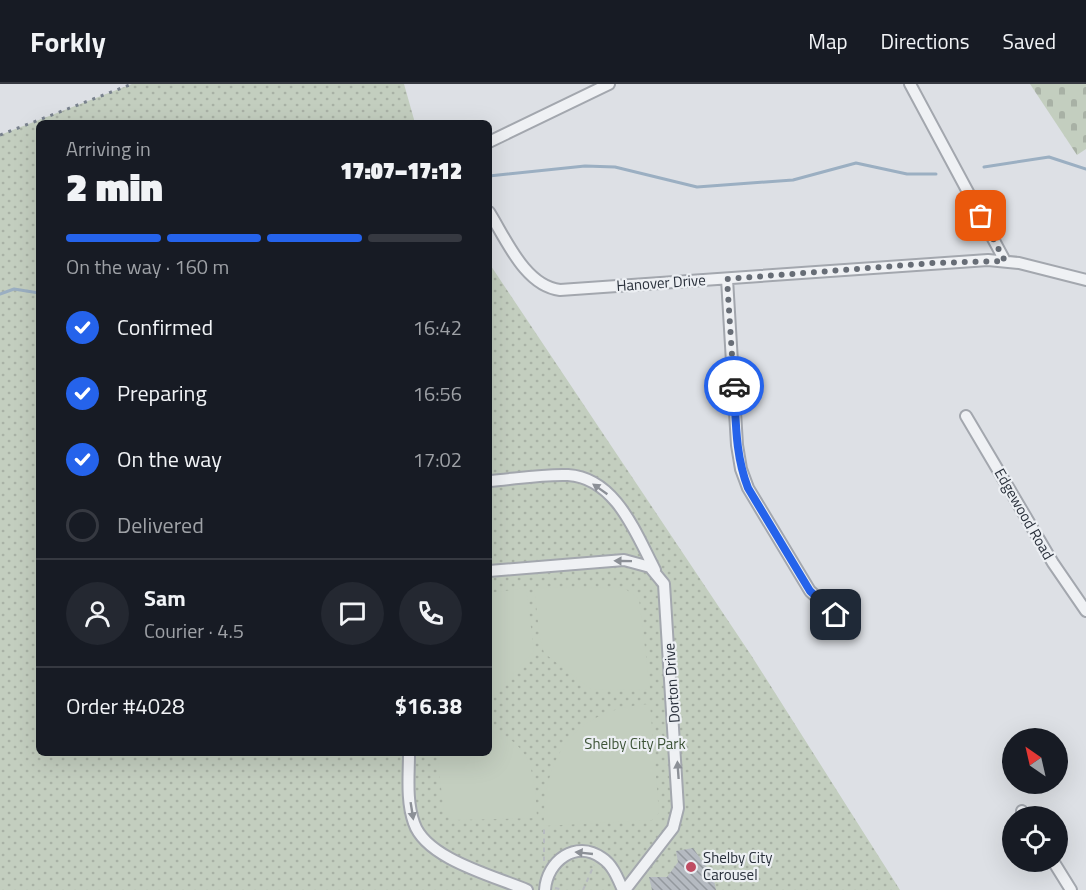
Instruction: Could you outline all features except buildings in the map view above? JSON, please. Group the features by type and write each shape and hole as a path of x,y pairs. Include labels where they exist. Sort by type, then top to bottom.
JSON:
{"street":[{"path":"492,141 609,84"},
{"path":"909,84 1005,261"},
{"name":"Hanover Drive","path":"492,217 515,255 534,279 548,289 727,279 933,263 1005,261 1086,280"},
{"path":"727,279 737,445 741,469 748,488 810,591 836,615"},
{"name":"Edgewood Road","path":"966,416 1053,563 1086,611"},
{"name":"Dorton Drive","path":"492,481 567,475 581,477 596,486 624,510 666,592 678,808 672,828 624,890 611,866 598,855"},
{"path":"492,571 624,560 644,564 655,571"},
{"path":"409,756 410,807 413,821 421,837 445,856 527,890"},
{"path":"548,885 554,864 566,855 583,851 598,855"},
{"path":"1060,872 1071,890"}],"path":[{"path":"544,826 544,864 548,885 563,890"},
{"path":"583,890 598,855"}],"green space":[{"name":"Shelby City Park","path":"132,84 404,84 414,120 39,120"},
{"path":"1030,84 1086,84 1086,149 1077,155"},
{"name":"Shelby City Park","path":"36,121 36,756 492,756 492,267 751,655 900,890 0,890 0,135"},
{"path":"534,587 624,588 639,599 650,689 592,690 544,653"},
{"path":"526,588 534,651 492,697 492,593"},
{"path":"650,704 659,813 652,820 544,826 549,778 557,757 569,740 584,726 602,715 624,707"},
{"path":"492,732 515,743 529,764 533,776 537,818 454,820 444,813 437,756 492,756"}],"waterway":[{"path":"984,167 1049,157 1086,169"},
{"path":"492,176 585,166 615,167 697,187 793,180 856,163 907,174 936,174"},
{"path":"0,294 14,289 36,293"}],"railway":[{"path":"39,120 132,84"},
{"path":"0,135 36,121"}],"way so far":[{"path":"734,386 727,279 933,263 1005,261 981,216"}],"place":[{"name":"Shelby City Carousel","path":"691,867"}],"route":[{"path":"734,386 737,445 741,469 748,488 810,591 836,615"}]}
